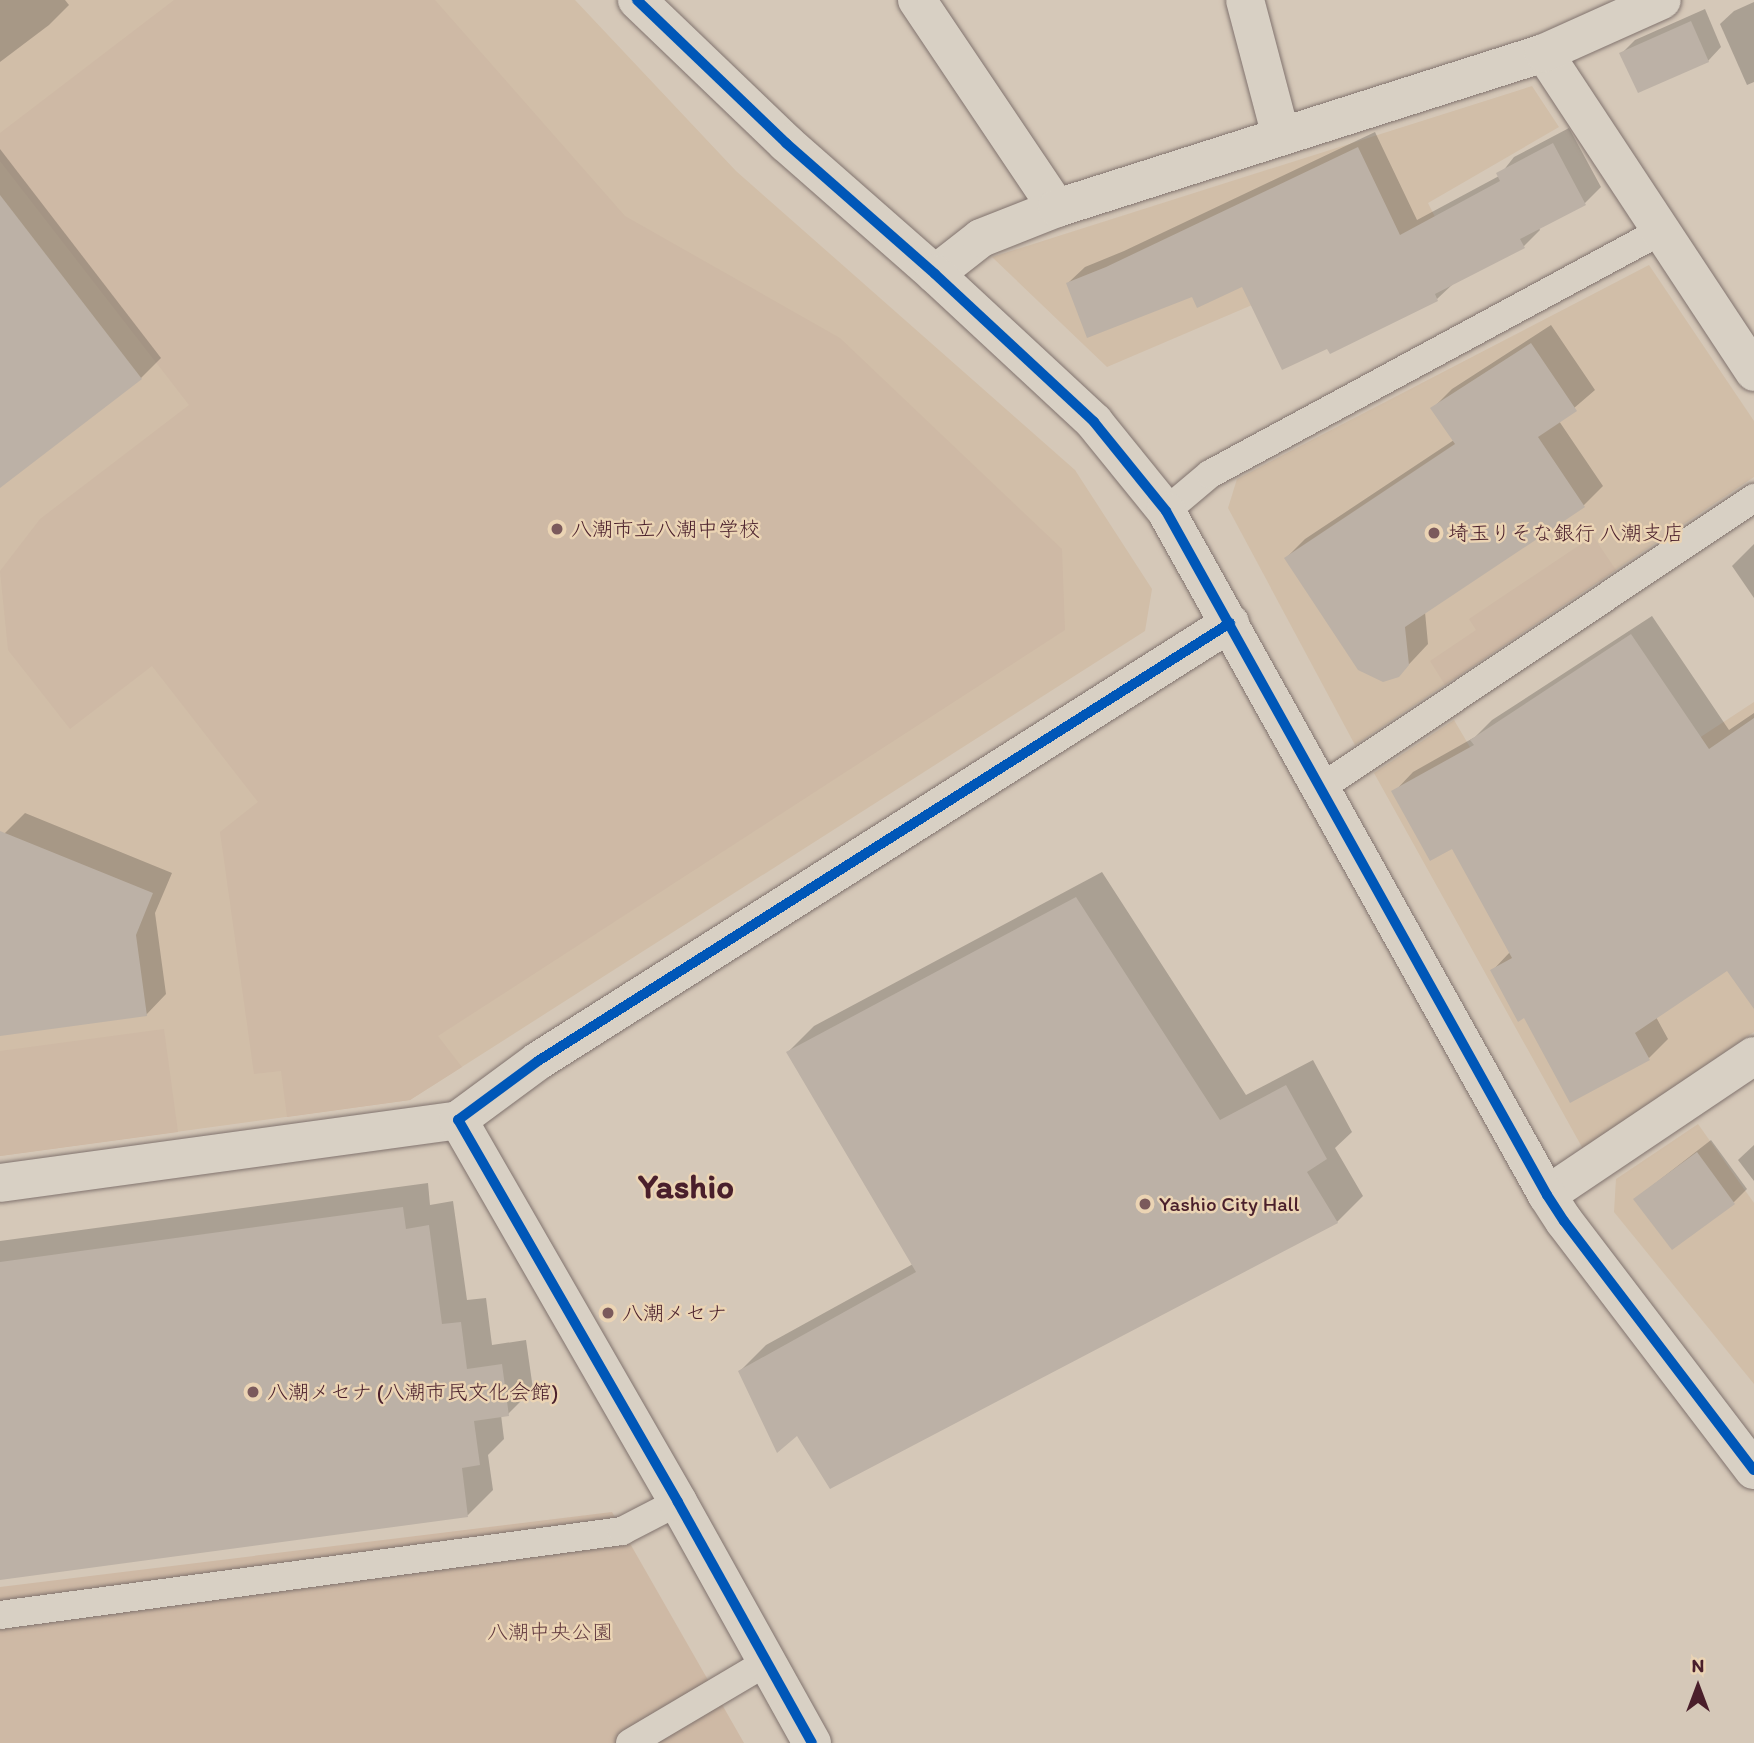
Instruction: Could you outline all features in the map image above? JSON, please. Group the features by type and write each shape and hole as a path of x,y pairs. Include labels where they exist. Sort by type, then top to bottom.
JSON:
{"street":[{"path":"638,0 786,143 935,274 1094,422 1166,511 1547,1195 1564,1222 1754,1470"},
{"path":"917,0 1057,208"},
{"path":"1245,0 1281,136"},
{"path":"935,274 981,238 1057,208 1544,53 1662,0"},
{"path":"1544,53 1659,232 1754,372"},
{"path":"0,1183 458,1120 538,1061 1230,623"},
{"path":"1547,1195 1754,1056"},
{"path":"458,1120 678,1502 812,1743"}],"lane":[{"path":"1166,511 1210,474 1659,232"},
{"path":"1322,787 1754,498"},
{"path":"0,1615 622,1531 678,1502"},
{"path":"630,1743 767,1662"}],"shaded area":[{"name":"八潮市立八潮中学校","path":"0,0 575,0 736,171 1075,470 1152,589 1145,631 410,1100 0,1156"},
{"path":"1532,86 1559,127 1428,203 1439,225 1107,367 992,257"},
{"path":"1649,265 1754,421 1754,477 1355,745 1228,508 1237,479"},
{"path":"1754,702 1754,1032 1583,1149 1374,773 1454,720 1530,849"},
{"path":"1698,1124 1754,1203 1754,1384 1614,1212 1616,1179"}],"green space":[{"name":"八潮市立八潮中学校","path":"174,0 435,0 625,216 840,338 1062,549 1065,630 438,1036 462,1067 410,1100 287,1117 281,1071 254,1074 220,832 258,802 152,666 70,729 8,650 0,571 40,519 189,405 0,161 0,133"},
{"path":"1593,536 1616,570 1445,685 1430,661 1476,630 1469,619"},
{"path":"164,1029 178,1132 0,1156 0,1051"},
{"name":"八潮中央公園","path":"612,1512 744,1743 0,1743 0,1587"}],"building":[{"path":"1691,21 1709,62 1638,93 1619,53"},
{"path":"1553,143 1586,205 1520,239 1525,248 1435,294 1438,301 1330,354 1327,349 1282,370 1242,287 1197,308 1192,297 1087,338 1066,283 1106,267 1358,147 1400,235 1500,181 1496,173"},
{"path":"0,195 142,379 0,488"},
{"path":"1531,343 1577,411 1538,437 1585,507 1405,627 1409,665 1399,677 1383,682 1358,670 1284,558 1455,444 1430,408"},
{"path":"1631,634 1709,749 1754,718 1754,1009 1727,971 1635,1033 1650,1060 1570,1103 1524,1018 1518,1022 1490,970 1512,958 1452,849 1430,861 1391,791 1474,745 1470,740"},
{"path":"0,831 153,893 136,935 147,1016 0,1036"},
{"name":"Yashio City Hall","path":"1076,897 1220,1120 1286,1085 1327,1159 1307,1172 1338,1223 830,1489 797,1436 777,1453 738,1371 916,1272 786,1052"},
{"path":"1697,1152 1735,1204 1672,1250 1633,1199"},
{"name":"八潮メセナ (八潮市民文化会館)","path":"403,1207 406,1229 429,1225 442,1324 461,1322 467,1369 502,1364 509,1416 474,1421 480,1465 462,1468 468,1517 0,1580 0,1262"}],"cycle path":[{"path":"637,0 786,143 935,274 1094,422 1166,511 1547,1195 1754,1470"},
{"path":"812,1743 678,1502 458,1120 538,1061 1230,623"}],"place":[{"name":"八潮市立八潮中学校","path":"557,529"},
{"name":"埼玉りそな銀行 八潮支店","path":"1434,533"},
{"name":"Yashio City Hall","path":"1145,1204"},
{"name":"八潮メセナ","path":"608,1313"},
{"name":"八潮メセナ (八潮市民文化会館)","path":"253,1392"}],"district":[{"name":"Yashio","path":"686,1186"}]}
